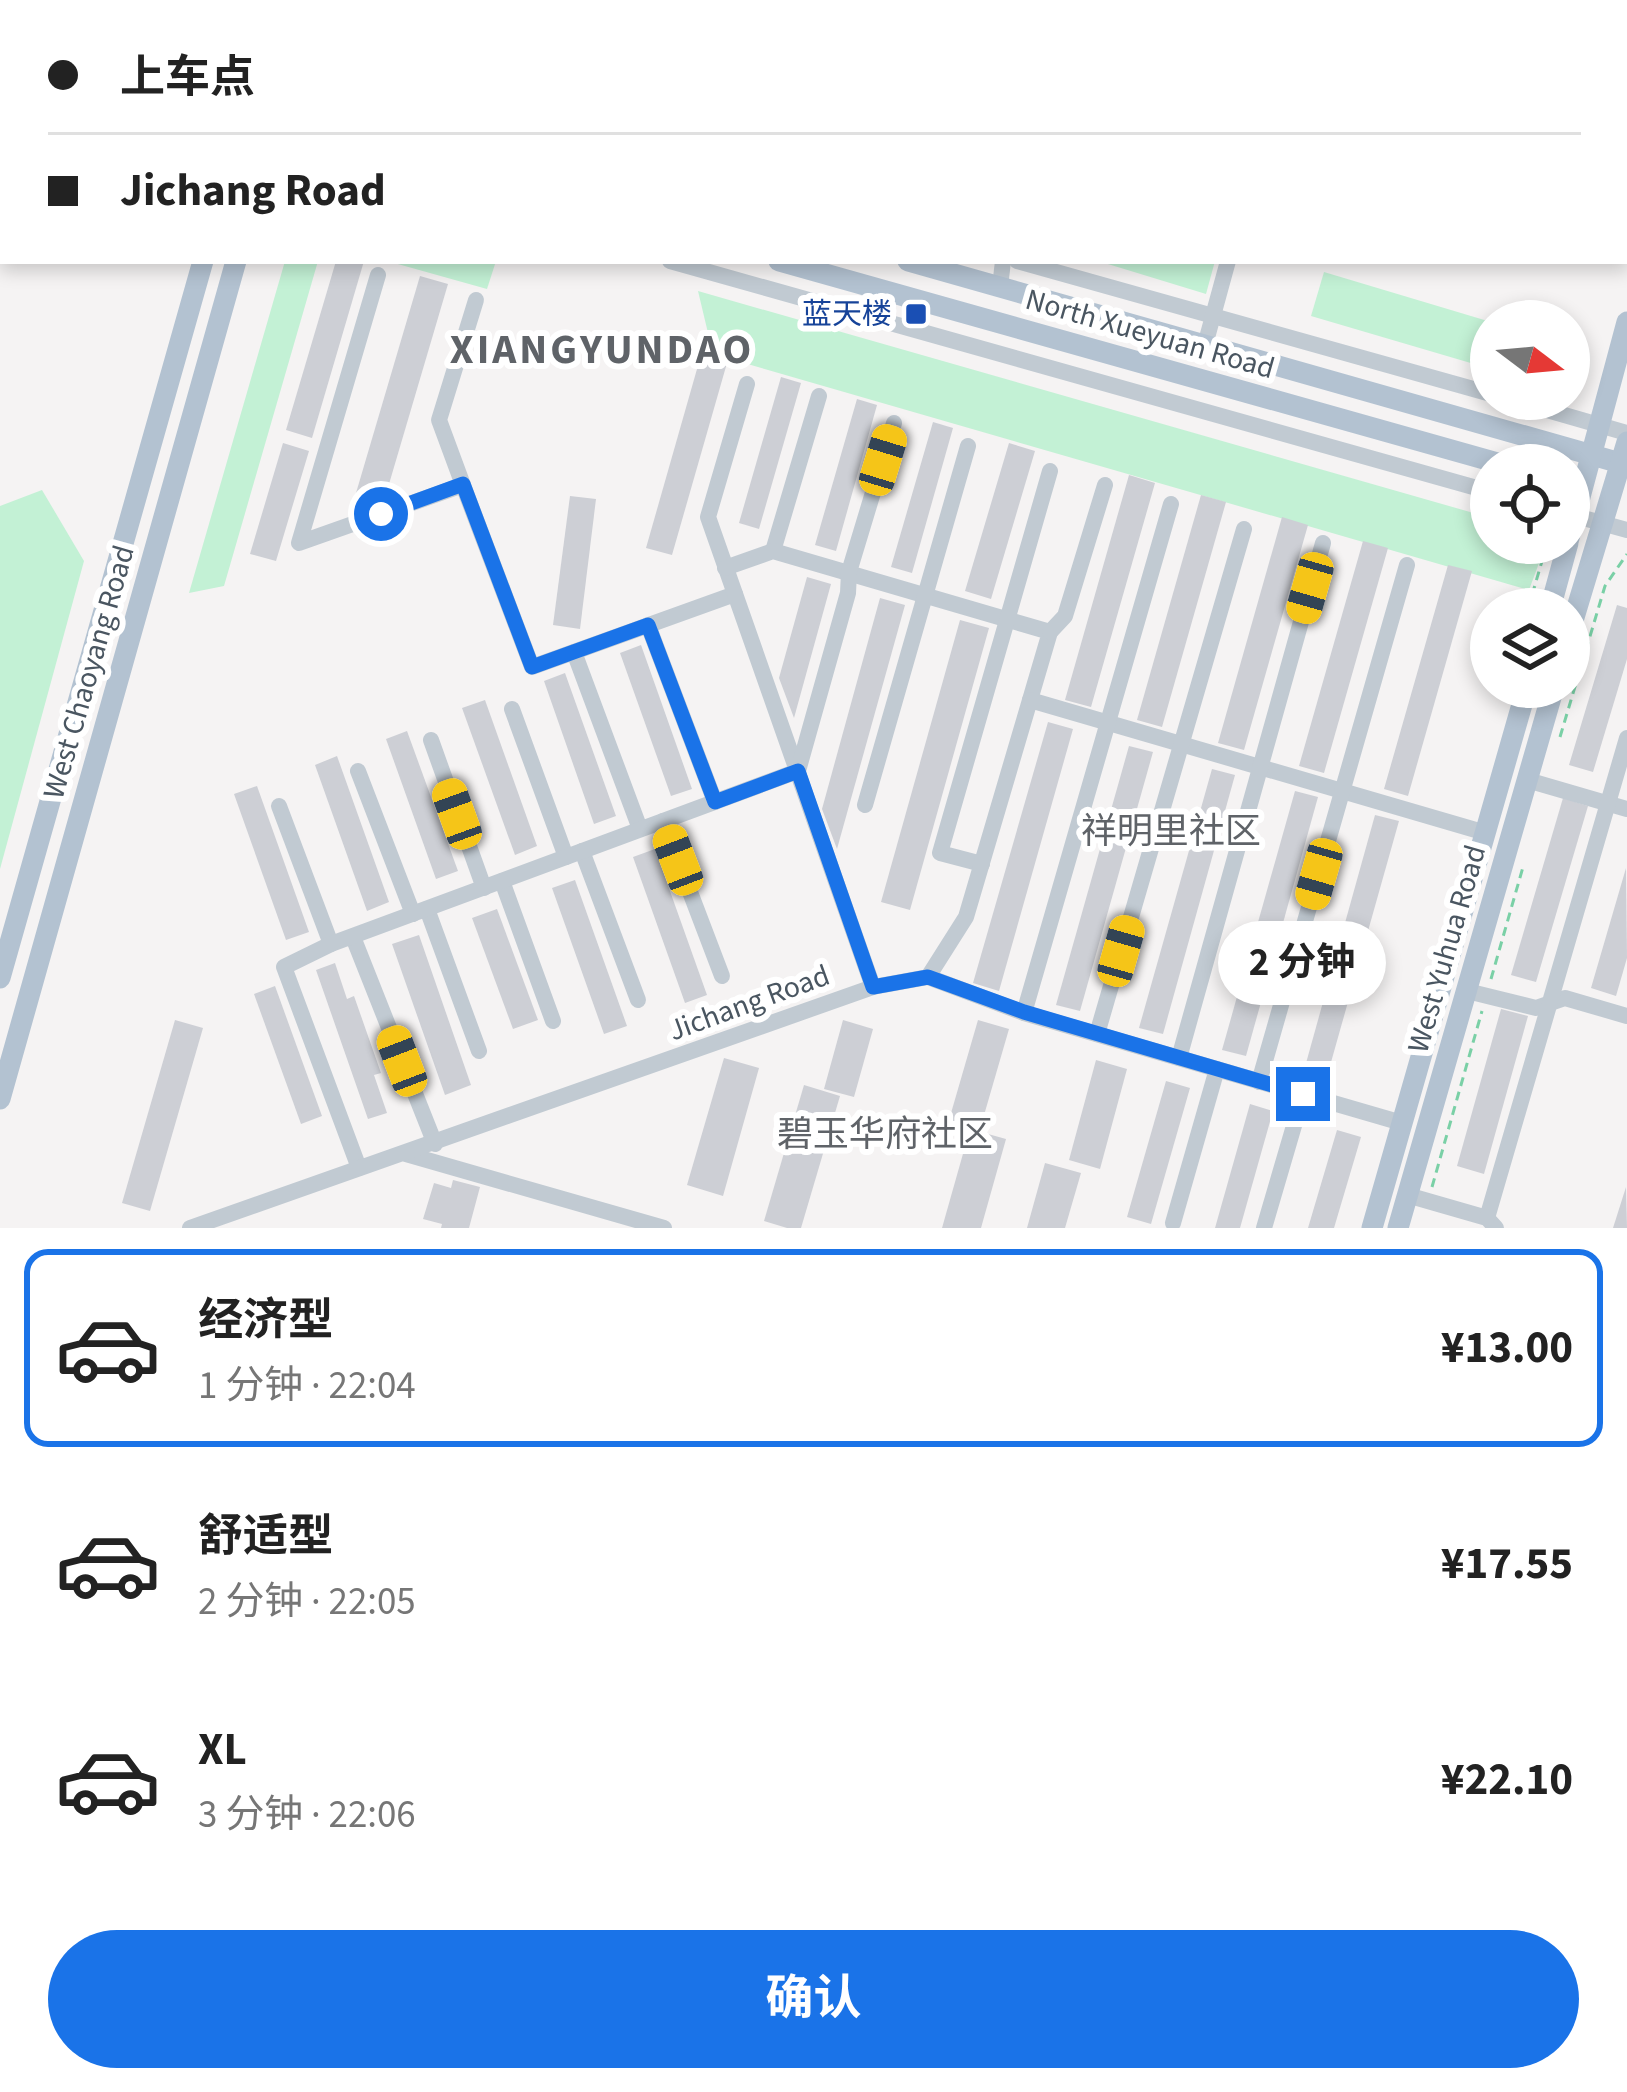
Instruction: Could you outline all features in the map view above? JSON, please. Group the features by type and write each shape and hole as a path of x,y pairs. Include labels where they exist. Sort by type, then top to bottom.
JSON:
{"main road":[{"name":"West Chaoyang Road","path":"0,978 202,264"},
{"name":"West Chaoyang Road","path":"0,1099 235,264"},
{"name":"North Xueyuan Road","path":"790,264 1470,455"},
{"name":"North Xueyuan Road","path":"919,264 1552,444"},
{"path":"990,320 1000,287"},
{"path":"1590,455 1627,322"},
{"name":"North Xueyuan Road","path":"1590,455 1625,457"},
{"path":"1584,588 1604,523 1619,497 1625,457"},
{"path":"1590,489 1619,497"},
{"name":"West Yuhua Road","path":"1372,1228 1522,708"},
{"name":"West Yuhua Road","path":"1398,1228 1418,1198 1477,993 1526,780 1548,708"},
{"path":"1443,984 1477,993"}],"street":[{"path":"681,264 1470,486"},
{"path":"1000,287 1003,264"},
{"path":"1028,264 1470,388"},
{"path":"1205,345 1227,264"},
{"path":"378,275 299,543 463,484"},
{"path":"476,300 440,420 532,667 735,594"},
{"path":"984,350 990,320"},
{"path":"747,384 708,517 873,987"},
{"path":"773,551 819,396"},
{"path":"1585,420 1627,433"},
{"path":"798,771 848,592 849,572 894,423"},
{"path":"865,806 968,446"},
{"path":"982,864 940,853 1050,471"},
{"path":"1105,485 1064,616 1050,632 966,916 928,977 1024,1012 1402,1124"},
{"path":"1024,1012 1172,504"},
{"path":"1590,519 1627,530"},
{"path":"1097,1034 1244,529"},
{"path":"1179,1058 1323,544"},
{"path":"724,568 773,551 1050,632"},
{"path":"1259,1082 1408,565"},
{"path":"648,625 715,802"},
{"path":"574,652 640,830"},
{"path":"1030,700 1486,833"},
{"path":"512,709 638,1000"},
{"path":"1418,1198 1491,1223 1627,738"},
{"path":"431,740 553,1021"},
{"path":"358,771 479,1051"},
{"path":"359,1168 284,967 331,944 798,771"},
{"path":"1526,780 1627,808"},
{"path":"280,806 331,944"},
{"path":"663,821 722,976"},
{"path":"353,937 434,1144"},
{"name":"Jichang Road","path":"190,1228 873,987 928,977"},
{"path":"1477,993 1536,1008 1565,998 1627,1016"},
{"path":"1173,1223 1217,1069"},
{"path":"1264,1228 1303,1094"},
{"path":"404,1154 664,1228"}],"path":[{"path":"1559,741 1606,586 1627,554"},
{"path":"1418,1198 1477,993 1522,869"}],"green space":[{"path":"284,264 317,264 224,586 189,593"},
{"path":"398,264 495,264 487,289"},
{"path":"1108,264 1214,264 1206,294"},
{"path":"1324,272 1470,316 1470,363 1311,316"},
{"path":"698,291 1470,512 1470,564 1539,564 1530,588 1522,588 713,354"},
{"path":"42,490 84,561 0,869 0,506"}],"building":[{"path":"335,264 363,264 312,438 286,430"},
{"path":"420,276 448,284 384,501 356,493"},
{"path":"701,355 727,363 672,555 646,548"},
{"path":"781,377 801,383 759,529 739,523"},
{"path":"857,399 877,405 836,551 815,545"},
{"path":"933,422 953,428 912,573 891,567"},
{"path":"283,443 309,451 276,561 250,554"},
{"path":"1009,443 1035,451 991,599 965,591"},
{"path":"1129,475 1155,483 1091,707 1065,700"},
{"path":"1201,495 1226,502 1162,727 1137,720"},
{"path":"570,496 596,499 580,629 553,625"},
{"path":"1282,517 1308,525 1244,750 1218,743"},
{"path":"1363,541 1388,548 1324,773 1299,766"},
{"path":"1448,565 1472,571 1408,796 1384,789"},
{"path":"807,577 831,584 794,718 779,678"},
{"path":"880,598 905,605 837,849 822,809"},
{"path":"1617,605 1627,608 1627,659 1593,772 1569,765 1586,708 1590,708"},
{"path":"960,620 989,628 910,910 881,902"},
{"path":"641,645 692,789 671,796 620,653"},
{"path":"565,673 616,816 594,824 544,681"},
{"path":"485,700 537,846 515,855 462,708"},
{"path":"1048,722 1073,729 999,991 973,983"},
{"path":"407,731 458,871 436,879 386,739"},
{"path":"1129,746 1153,752 1080,1011 1056,1005"},
{"path":"337,756 389,902 367,911 315,765"},
{"path":"1212,769 1235,775 1163,1034 1139,1028"},
{"path":"257,786 309,932 286,940 234,794"},
{"path":"1295,791 1318,797 1246,1056 1222,1050"},
{"path":"1563,798 1588,806 1536,982 1511,975"},
{"path":"1375,815 1399,821 1326,1080 1303,1074"},
{"path":"655,849 707,995 685,1003 633,857"},
{"path":"1626,868 1627,958 1616,996 1591,988"},
{"path":"575,880 627,1026 604,1034 552,888"},
{"path":"497,909 538,1020 513,1029 472,918"},
{"path":"419,935 471,1085 445,1095 392,944"},
{"path":"335,963 347,999 354,996 381,1073 374,1075 387,1113 368,1119 316,970"},
{"path":"275,986 322,1116 301,1124 254,994"},
{"path":"1501,1009 1528,1016 1484,1174 1457,1166"},
{"path":"175,1020 203,1028 150,1211 122,1203"},
{"path":"843,1020 873,1029 854,1097 824,1089"},
{"path":"978,1020 1009,1029 980,1129 949,1120"},
{"path":"724,1058 759,1068 723,1196 687,1185"},
{"path":"1096,1060 1127,1069 1100,1169 1069,1160"},
{"path":"1166,1081 1190,1088 1151,1224 1127,1217"},
{"path":"804,1085 840,1096 801,1228 787,1228 764,1221"},
{"path":"1250,1104 1273,1111 1240,1228 1215,1228"},
{"path":"970,1129 1006,1139 981,1228 942,1228"},
{"path":"1337,1130 1361,1137 1334,1228 1308,1228"},
{"path":"1045,1163 1081,1173 1065,1228 1027,1228"},
{"path":"453,1180 480,1187 469,1228 441,1228 442,1224 423,1219 434,1183 451,1188"},
{"path":"1626,1187 1627,1228 1613,1228"}],"place":[{"name":"蓝天楼","path":"916,314"}],"district":[{"name":"XIANGYUNDAO","path":"602,350"},
{"name":"祥明里社区","path":"1171,831"},
{"name":"碧玉华府社区","path":"885,1134"}],"route":[{"path":"381,514 463,484 532,667 648,625 715,802 798,771 873,987 928,977 1024,1012 1303,1094"}]}
